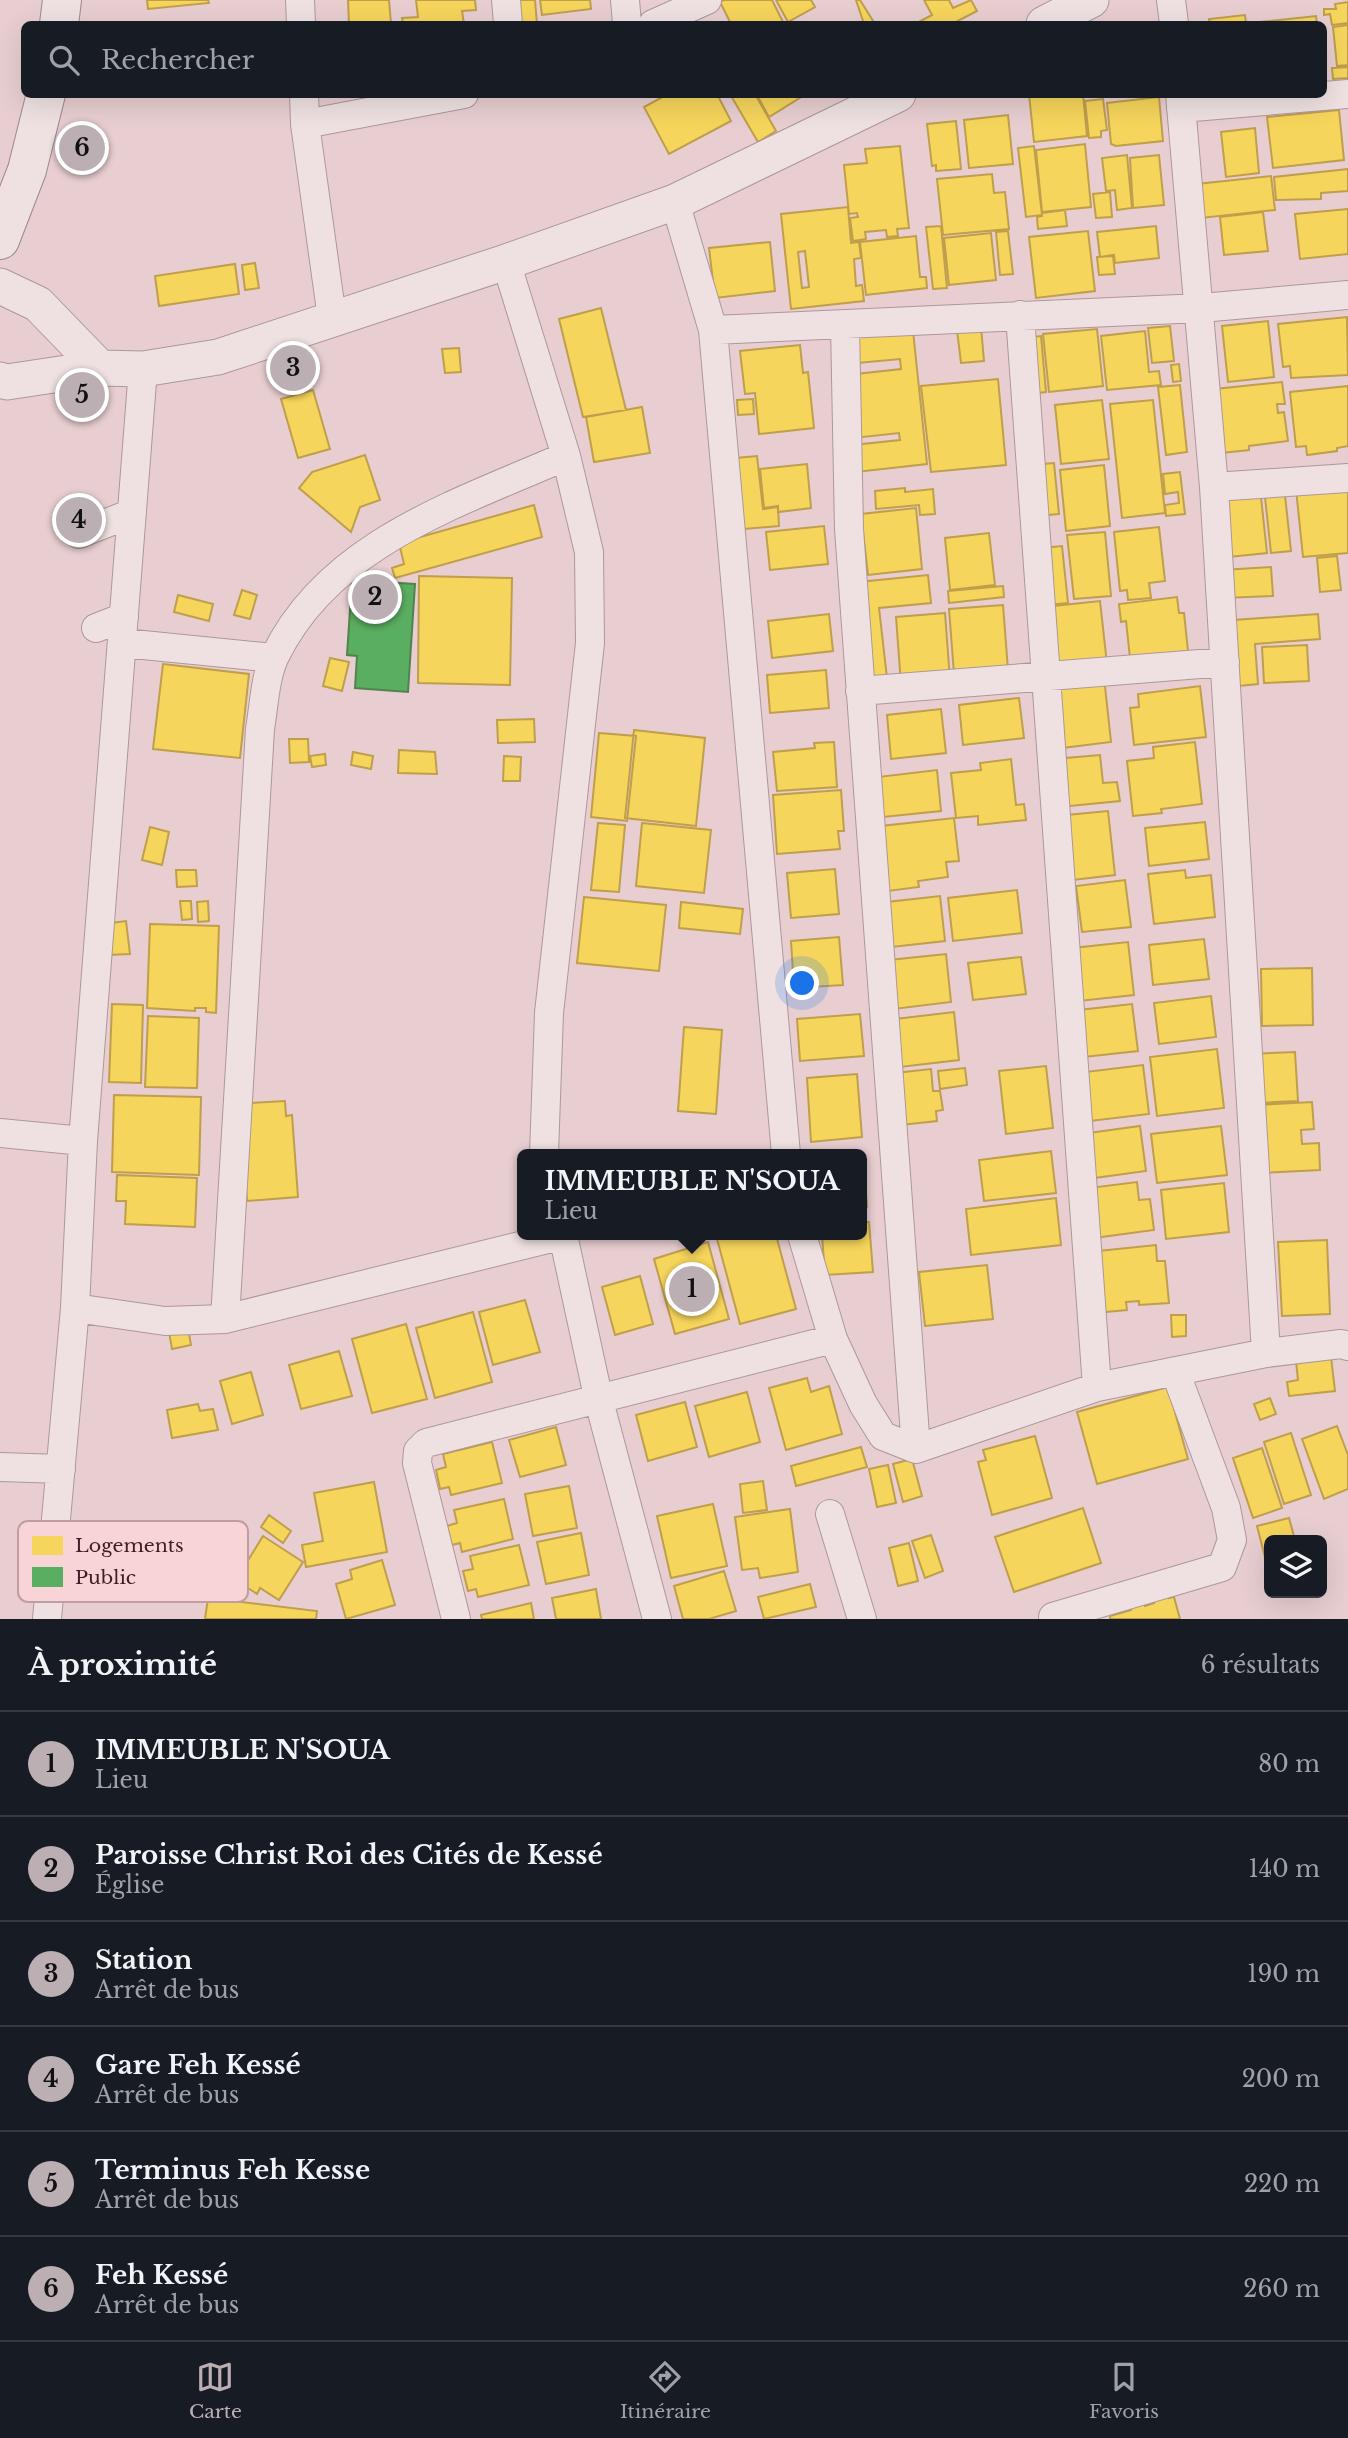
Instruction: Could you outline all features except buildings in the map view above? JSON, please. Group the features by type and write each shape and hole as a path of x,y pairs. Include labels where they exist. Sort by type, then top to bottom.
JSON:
{"main road":[{"path":"59,21 62,0"},
{"path":"0,240 27,170 45,98"}],"street":[{"path":"300,0 301,21"},
{"path":"506,0 508,21"},
{"path":"625,0 627,21"},
{"path":"660,21 707,0"},
{"path":"1050,21 1091,0"},
{"path":"1171,0 1174,21"},
{"path":"1327,95 1348,94"},
{"path":"304,98 305,124 332,318"},
{"path":"305,124 443,98"},
{"path":"0,380 19,380 100,368 143,369 218,357 506,262 675,202 890,98"},
{"path":"1253,98 1181,101 1201,308 1214,487 1266,1353"},
{"path":"675,202 713,330 786,1149"},
{"path":"506,262 566,456 589,552 590,643 549,1013 544,1149"},
{"path":"0,286 37,304 100,368"},
{"path":"713,330 1201,308 1348,295"},
{"path":"1020,315 1097,1387"},
{"path":"845,325 849,529 859,691 916,1449"},
{"path":"56,1521 75,1308 83,1141 143,369"},
{"path":"225,1319 260,729 274,658 296,620 331,580 397,531 566,456"},
{"path":"1214,487 1348,478"},
{"path":"79,534 132,513"},
{"path":"96,628 123,630 274,658"},
{"path":"859,691 1045,679 1225,662"},
{"path":"0,1133 83,1141"},
{"path":"75,1308 165,1321 225,1319 543,1240"},
{"path":"564,1240 598,1401 657,1619"},
{"path":"803,1240 833,1339 863,1404 883,1436 916,1449 1097,1387 1266,1353 1340,1343 1348,1346"},
{"path":"456,1619 417,1464 418,1451 426,1443 833,1339"},
{"path":"1053,1617 1222,1567 1232,1540 1226,1508 1175,1371"},
{"path":"0,1467 61,1469"},
{"path":"830,1514 862,1619"}],"place":[{"name":"Feh Kessé","path":"82,148"},
{"name":"Station","path":"293,368"},
{"name":"Terminus Feh Kesse","path":"82,395"},
{"name":"Gare Feh Kessé","path":"79,520"},
{"name":"Paroisse Christ Roi des Cités de Kessé","path":"375,597"},
{"name":"IMMEUBLE N'SOUA","path":"692,1289"}]}
